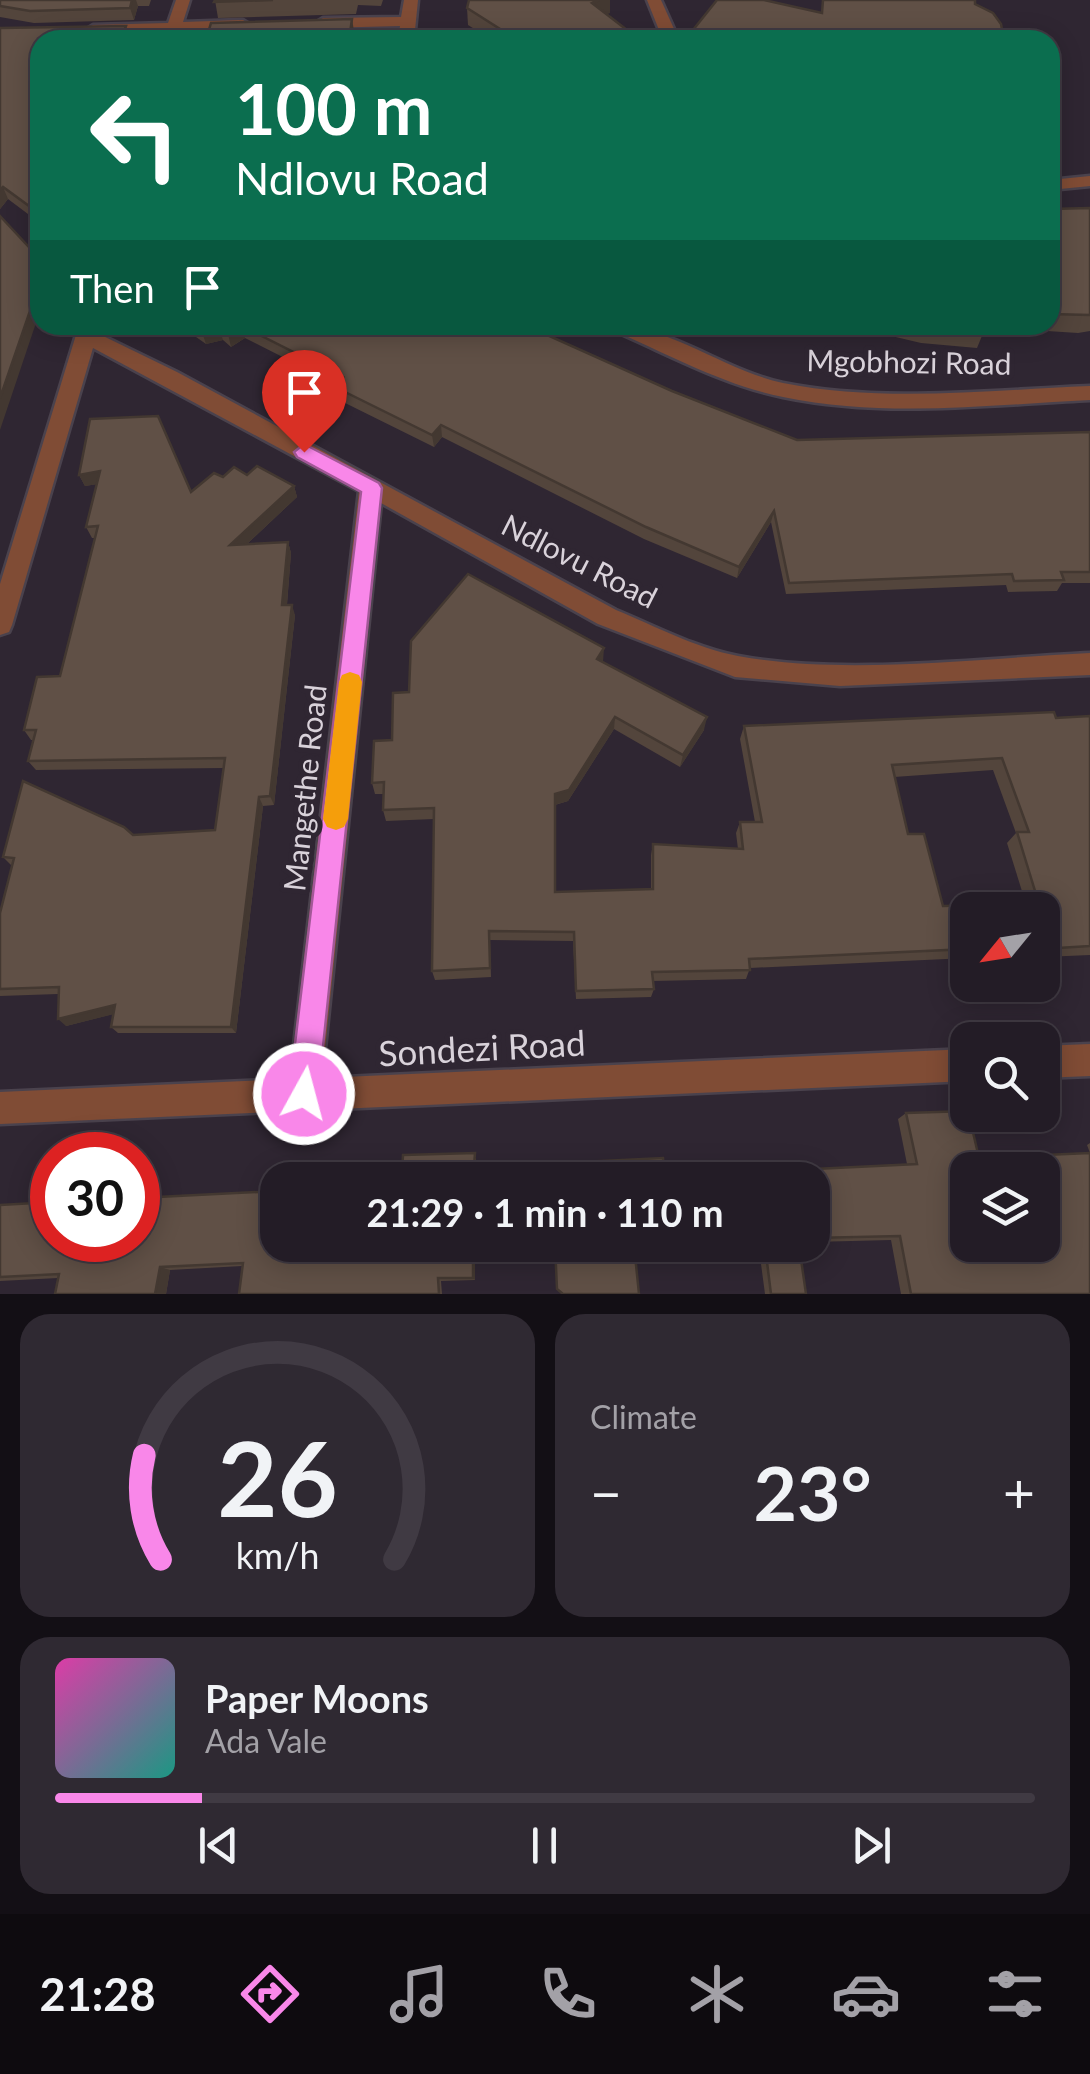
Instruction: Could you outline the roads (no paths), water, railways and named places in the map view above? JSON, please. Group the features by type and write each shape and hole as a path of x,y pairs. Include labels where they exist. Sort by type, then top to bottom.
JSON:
{"street":[{"path":"173,30 183,0"},
{"path":"407,30 411,0"},
{"path":"654,0 669,30"},
{"path":"310,24 408,21"},
{"path":"202,30 252,25"},
{"path":"1060,184 1090,180"},
{"path":"0,625 86,335"},
{"name":"Ndlovu Road","path":"96,335 607,616 683,650 735,666 840,676 1090,664"},
{"name":"Mgobhozi Road","path":"644,335 748,379 812,395 912,399 1090,393"},
{"name":"Mangethe Road","path":"304,1094 371,488"},
{"path":"1060,1061 1090,1060"},
{"name":"Sondezi Road","path":"0,1108 950,1066"}]}
